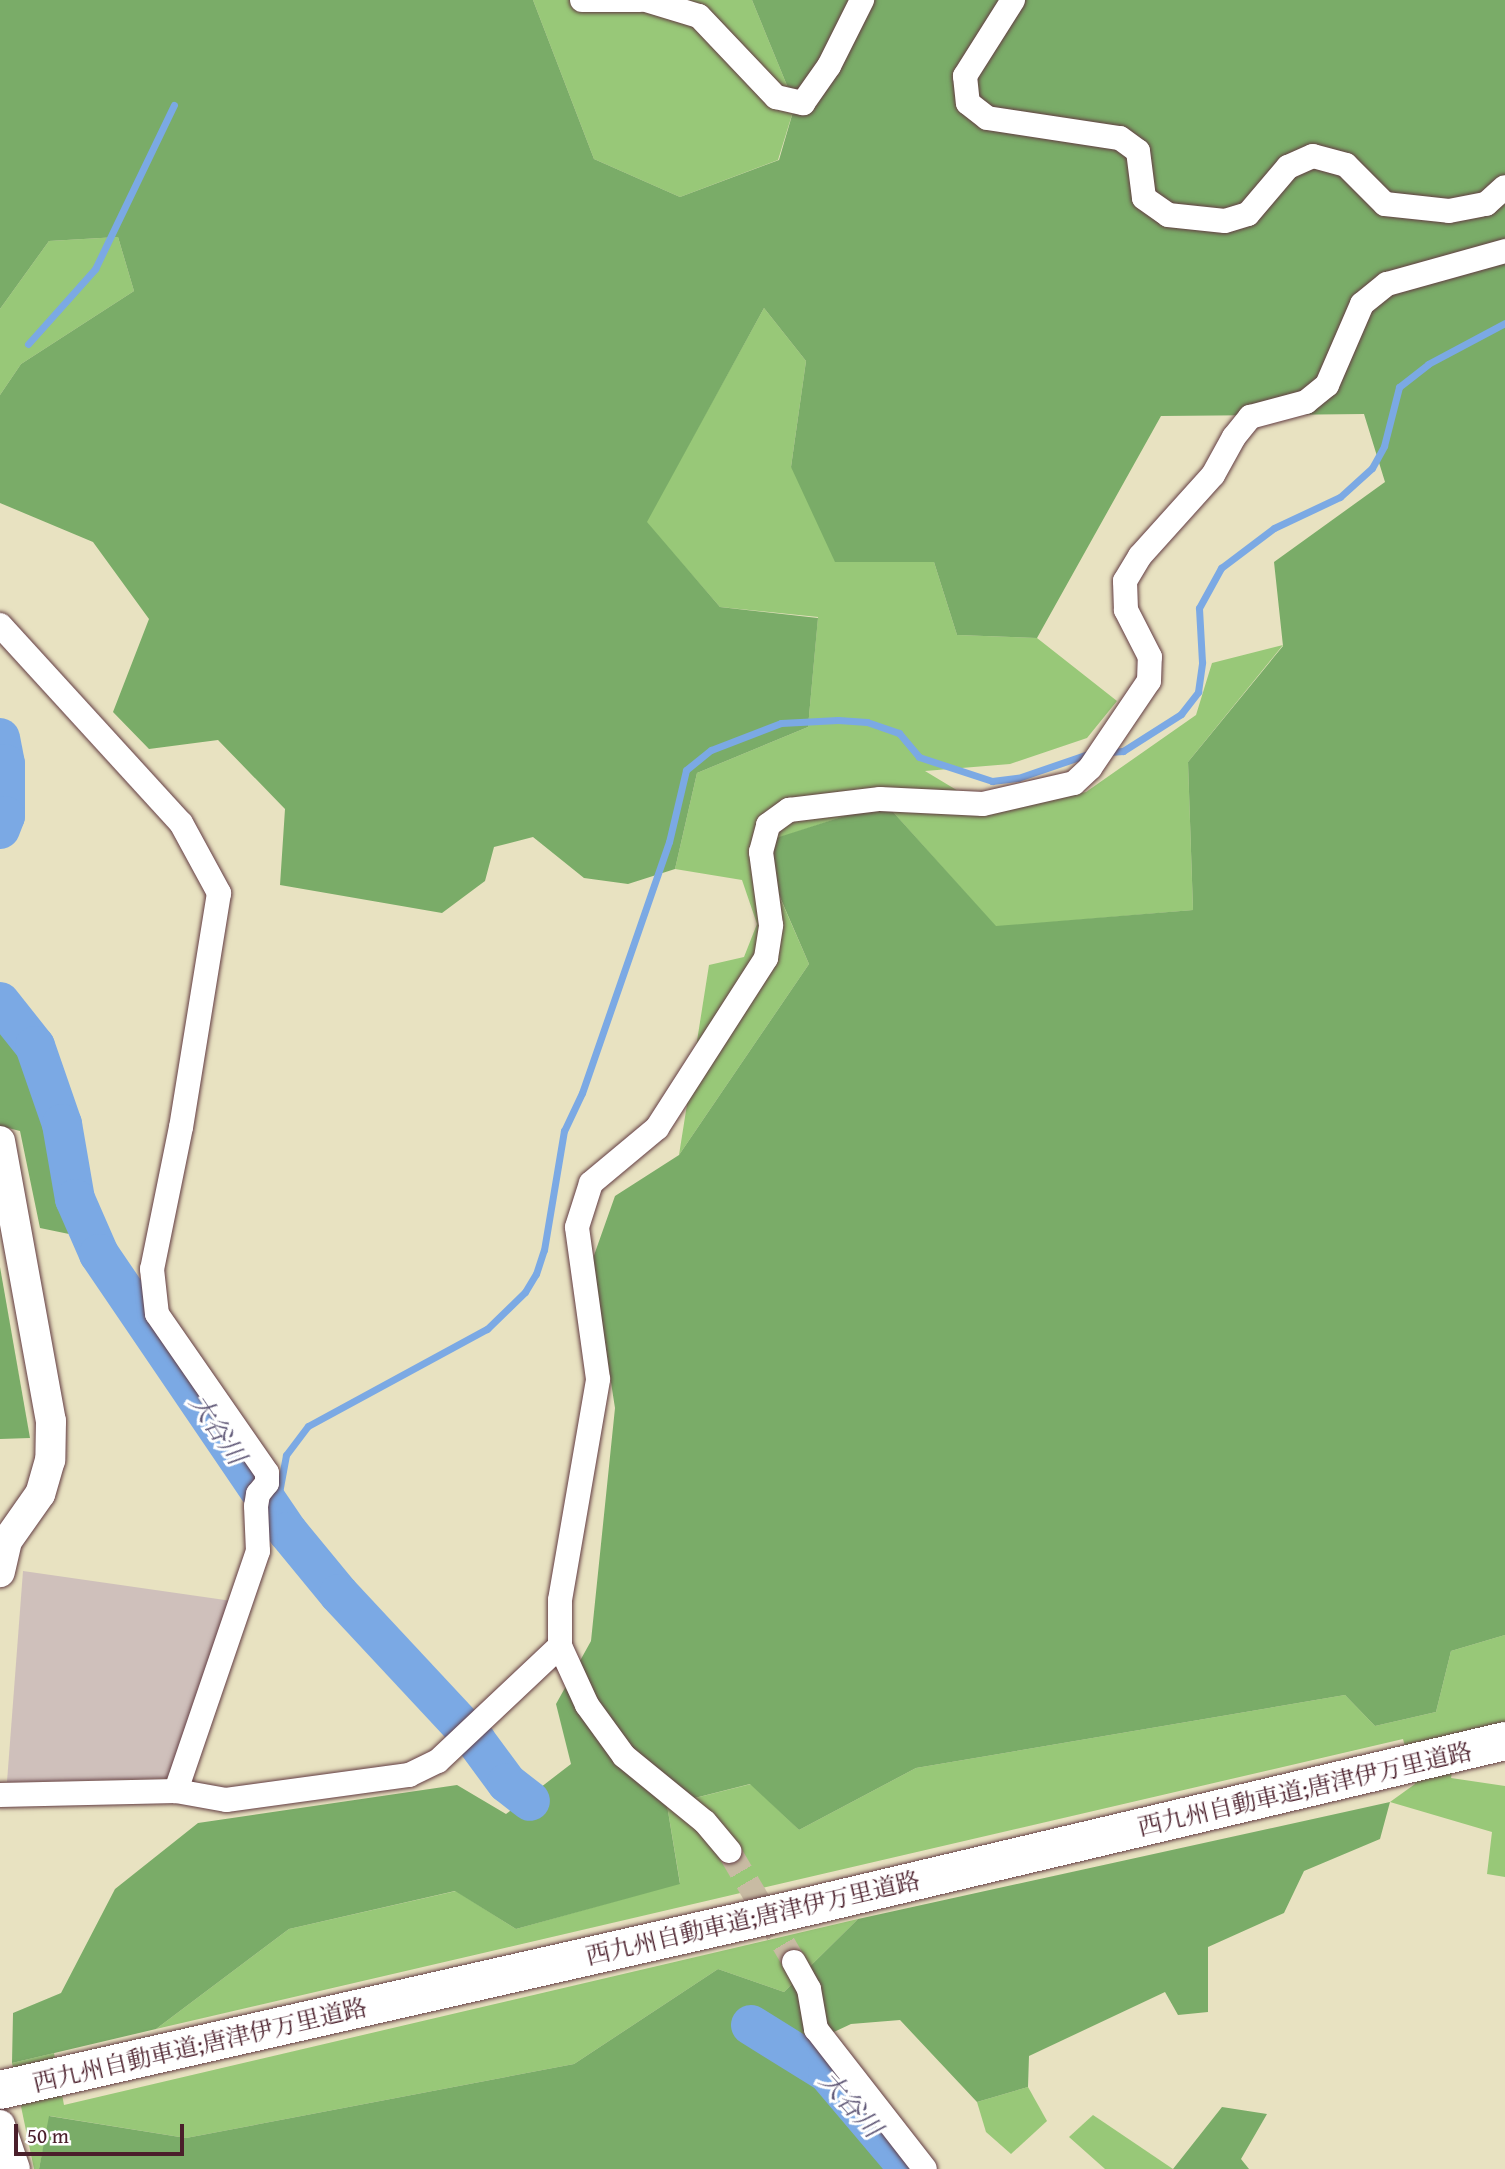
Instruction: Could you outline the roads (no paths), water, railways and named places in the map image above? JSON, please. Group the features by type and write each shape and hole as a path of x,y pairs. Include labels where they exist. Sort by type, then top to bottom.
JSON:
{"highway":[{"name":"西九州自動車道;唐津伊万里道路","path":"0,2090 1505,1741"}],"street":[{"path":"582,0 640,0"},
{"path":"646,0 699,16 776,97 803,103 830,66 862,0"},
{"path":"1013,0 965,76 968,103 987,118 1120,138 1138,151 1144,198 1168,215 1225,221 1248,214 1288,167 1313,156 1346,165 1385,204 1449,211 1486,204 1505,187"},
{"path":"729,1851 705,1822 624,1756 587,1704 560,1646 559,1600 598,1379 577,1227 591,1183 657,1128 766,958 771,925 761,852 768,825 789,810 880,799 984,804 1074,783 1090,768 1149,681 1150,657 1126,610 1125,581 1140,556 1213,475 1234,437 1250,417 1306,402 1327,385 1362,304 1387,284 1505,251"},
{"path":"0,625 181,823 219,893 181,1127 152,1269 157,1314 267,1473 262,1491 258,1551 176,1791"},
{"path":"0,1141 51,1421 50,1460 40,1494 7,1541 0,1572"},
{"path":"0,1795 176,1791 226,1800 410,1775 438,1761 481,1716 560,1646"},
{"path":"794,1962 809,1989 816,2029 925,2169"},
{"path":"0,2125 15,2169"}],"waterway":[{"path":"28,344 95,269 174,105"},
{"path":"1109,752 1123,751 1181,714 1198,692 1202,662 1199,608 1221,568 1274,528 1340,497 1372,468 1384,446 1399,387 1428,364 1505,323"},
{"path":"276,1509 286,1455 308,1426 487,1329 525,1292 536,1274 544,1250 564,1131 582,1093 669,842 686,770 711,750 781,723 838,720 867,722 899,733 919,757 992,781 1018,778 1091,753"},
{"name":"大谷川","path":"0,738 5,764 5,816 0,829"},
{"name":"大谷川","path":"0,1002 35,1046 62,1124 75,1199 99,1254 288,1532 339,1594 476,1741 507,1783 530,1801"},
{"name":"大谷川","path":"751,2025 828,2073 909,2169"}],"tunnel":[{"path":"729,1851 794,1962"}]}
